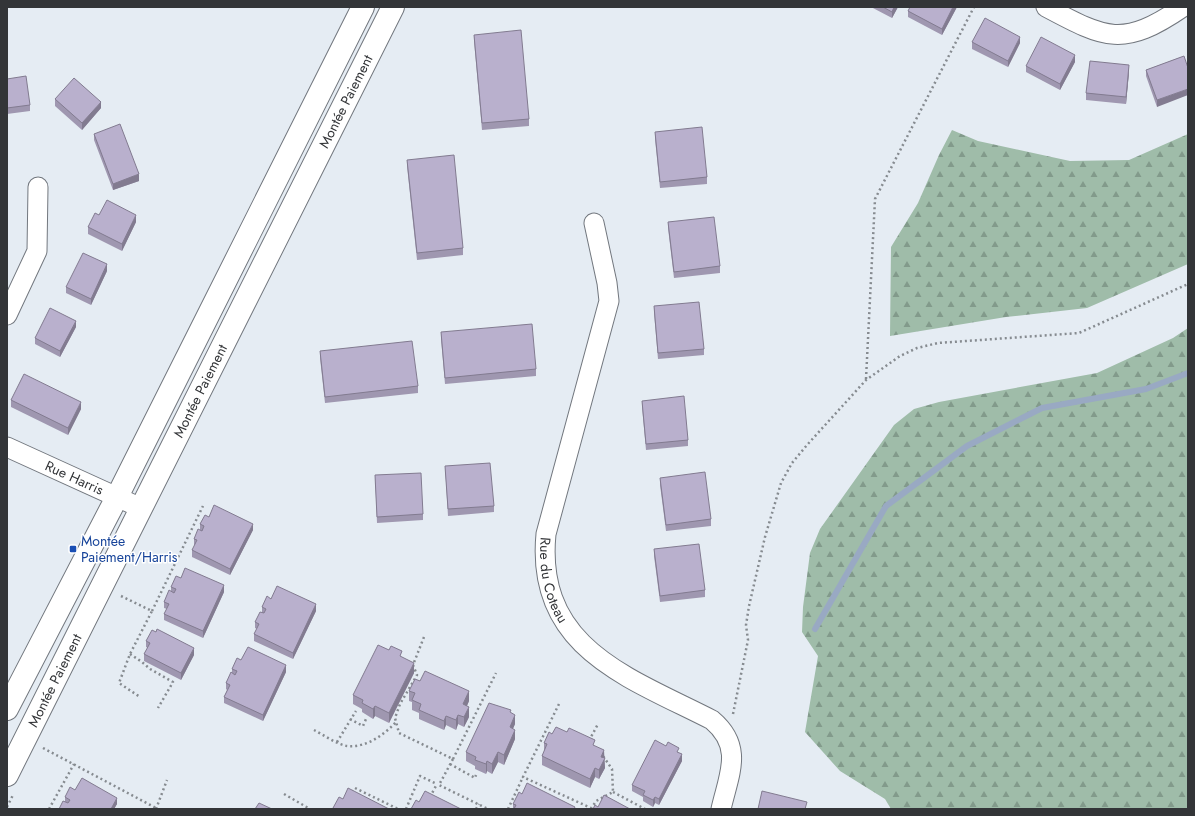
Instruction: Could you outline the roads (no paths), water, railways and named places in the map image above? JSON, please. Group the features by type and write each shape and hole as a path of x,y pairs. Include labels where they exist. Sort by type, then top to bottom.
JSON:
{"main road":[{"name":"Montée Paiement","path":"9,704 117,497 363,7"},
{"name":"Montée Paiement","path":"7,775 393,7"}],"street":[{"path":"1046,7 1096,31 1114,34 1130,34 1145,30 1183,7"},
{"path":"7,315 37,251 38,187"},
{"name":"Rue du Coteau","path":"594,223 607,283 609,301 546,534 545,567 549,586 554,604 566,624 592,654 628,677 712,720 720,727 728,738 732,751 731,764 720,809"},
{"name":"Rue Harris","path":"7,447 141,508"}],"waterway":[{"path":"815,629 886,506 967,446 1042,408 1146,389 1188,373"}],"place":[{"name":"Montée Paiement/Harris","path":"73,549"}]}
